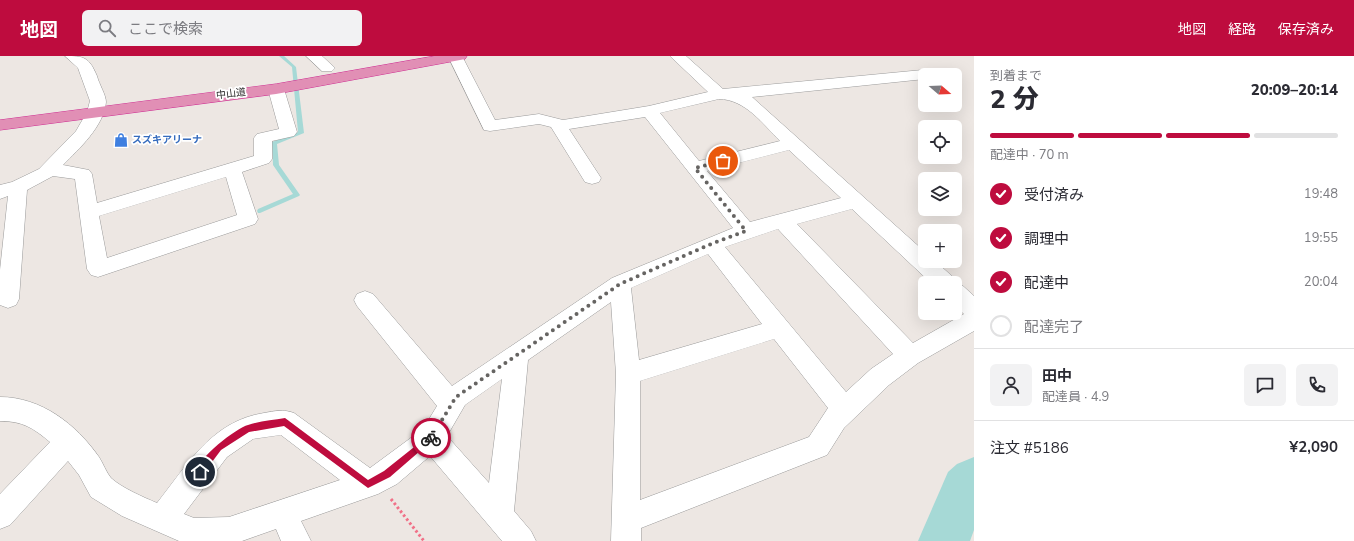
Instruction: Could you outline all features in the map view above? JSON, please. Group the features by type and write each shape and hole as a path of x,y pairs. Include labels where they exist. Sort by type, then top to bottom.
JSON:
{"highway":[{"name":"中山道","path":"0,125 97,106 327,68 388,56"},
{"name":"中山道","path":"0,113 97,106 276,88 458,56"}],"street":[{"path":"8,299 9,189 45,173 83,134 97,106 85,66 72,56"},
{"path":"314,56 327,68"},
{"path":"458,56 490,126 539,119 556,122 562,125 649,111 725,94 918,76"},
{"path":"678,56 725,94 746,100 937,276"},
{"path":"89,212 263,159 263,138 288,132 276,88"},
{"path":"649,111 746,231"},
{"path":"556,122 592,178"},
{"path":"695,168 794,143"},
{"path":"49,169 83,174 98,269 248,219 232,168"},
{"path":"0,409 13,408 41,418 69,441 89,466 101,487 132,506 162,519 195,537 229,531 372,482 387,474 432,438 456,397 620,284 711,244 746,231 781,220 856,201"},
{"path":"781,220 910,356"},
{"path":"711,244 846,410"},
{"path":"620,284 628,374 627,530 818,446 835,419 880,378 910,356 974,320"},
{"path":"962,299 974,310"},
{"path":"365,300 452,405"},
{"path":"628,374 780,328"},
{"path":"499,516 517,356"},
{"path":"162,519 218,448 248,428 285,422 372,482"},
{"path":"432,438 522,541"},
{"path":"0,514 69,441"},
{"path":"283,513 296,541"}],"path":[{"path":"372,482 424,541"}],"waterway":[{"path":"260,211 297,195 276,165 274,143 301,133 294,67 281,56"},
{"path":"944,541 965,489 974,481"}],"way so far":[{"path":"431,438 456,397 620,284 711,244 746,231 695,168 723,161"}],"place":[{"name":"スズキアリーナ","path":"121,140"}],"route":[{"path":"200,472 218,448 248,428 285,422 368,484 387,474 431,438"}]}
